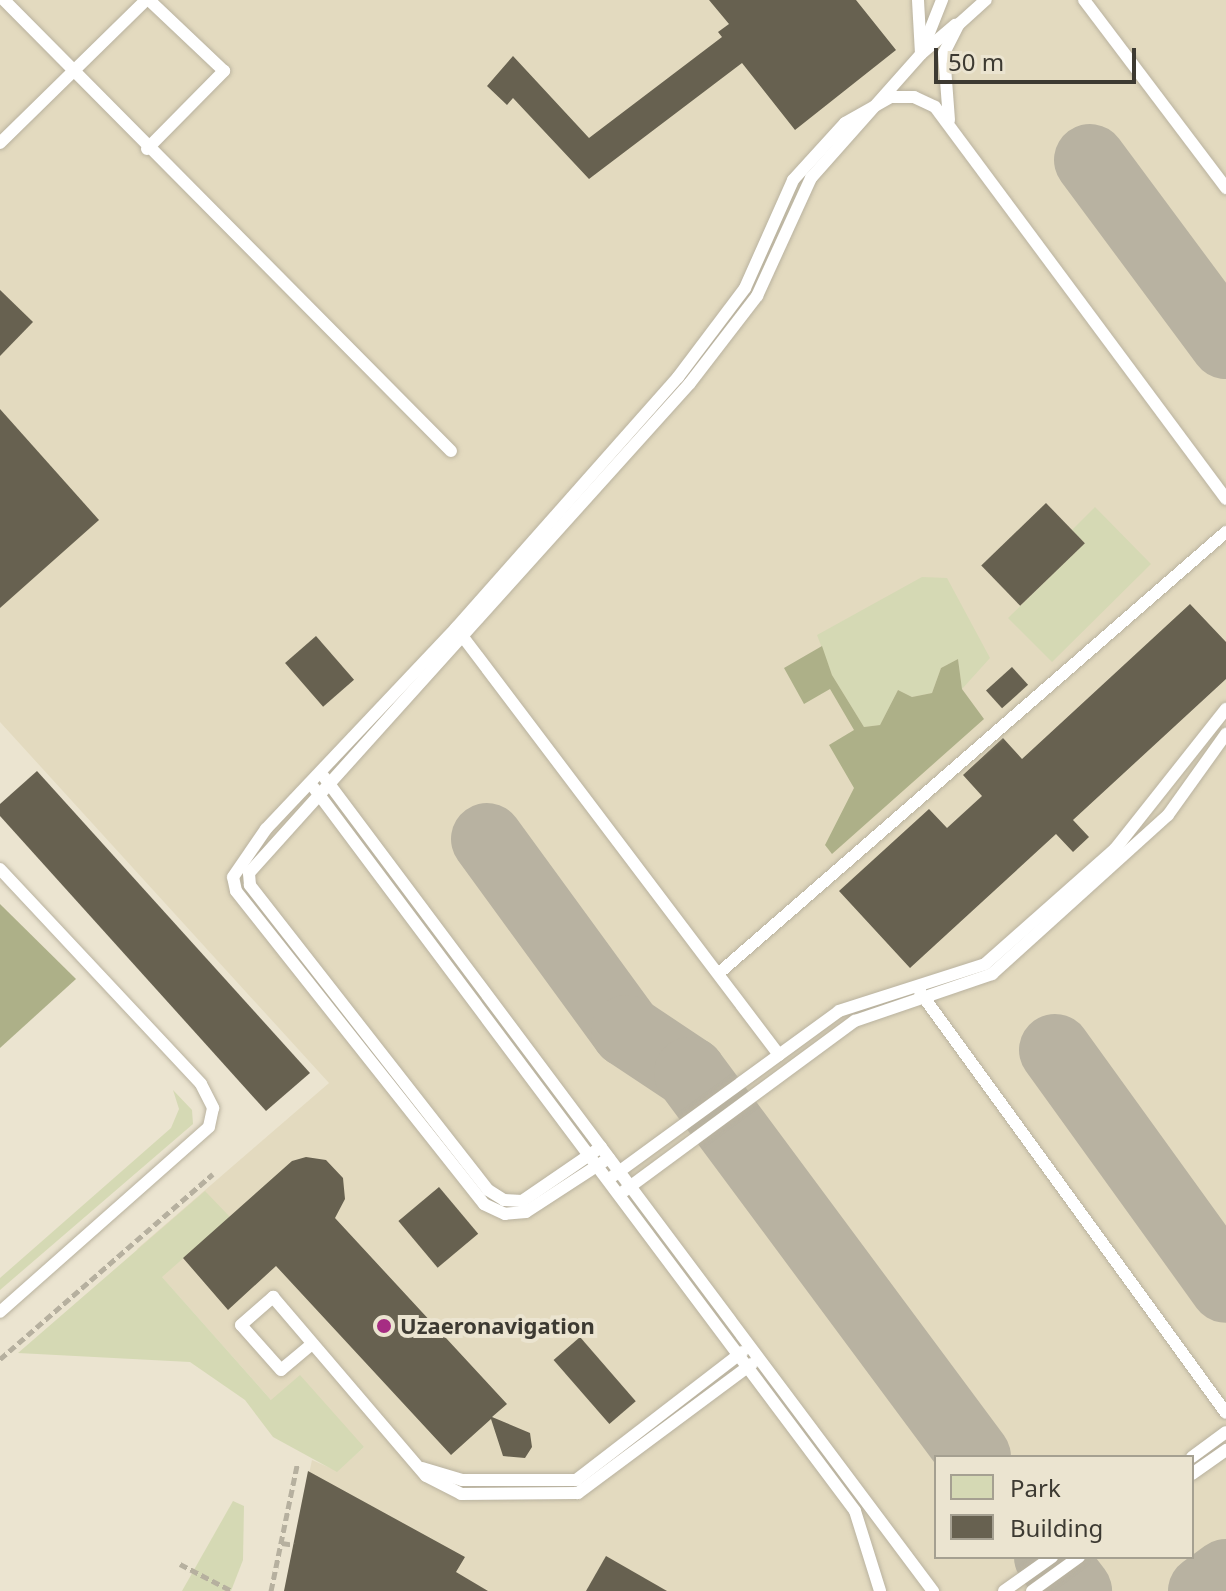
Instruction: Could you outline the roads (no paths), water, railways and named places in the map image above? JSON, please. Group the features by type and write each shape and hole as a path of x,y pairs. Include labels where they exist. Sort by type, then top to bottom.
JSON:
{"lane":[{"path":"4,0 71,73 451,451"},
{"path":"0,143 147,0 224,71 147,149"},
{"path":"918,0 921,54"},
{"path":"921,54 942,0"},
{"path":"593,1161 522,1201 504,1200 488,1190 250,885 257,860 318,793 324,777 690,383 757,296 811,178 886,99 921,54 986,0"},
{"path":"1078,0 1096,11"},
{"path":"1084,0 1096,11 1226,188"},
{"path":"951,127 942,90 944,53 970,12"},
{"path":"886,99 923,100 951,127 1226,499"},
{"path":"719,973 1226,532"},
{"path":"460,633 779,1055"},
{"path":"619,1196 855,1021 985,964 1023,932 1154,806 1226,709"},
{"path":"607,1180 839,1011 992,974 1033,942 1168,815 1226,734"},
{"path":"324,777 310,782 246,853 233,877 236,891 484,1204 505,1214 526,1212 605,1153"},
{"path":"324,777 933,1591"},
{"path":"310,782 855,1511 880,1591"},
{"path":"0,869 201,1084 213,1108 209,1127 0,1312"},
{"path":"920,992 1226,1413"},
{"path":"312,1344 281,1370 241,1325 273,1297 416,1465 436,1484 461,1494 571,1496 599,1482 760,1359"},
{"path":"416,1465 462,1480 576,1480 750,1346"},
{"path":"1194,1456 1226,1432"},
{"path":"1194,1473 1226,1450"},
{"path":"1004,1591 1049,1559"},
{"path":"1032,1591 1076,1559"}],"place":[{"name":"Uzaeronavigation","path":"384,1326"}]}
